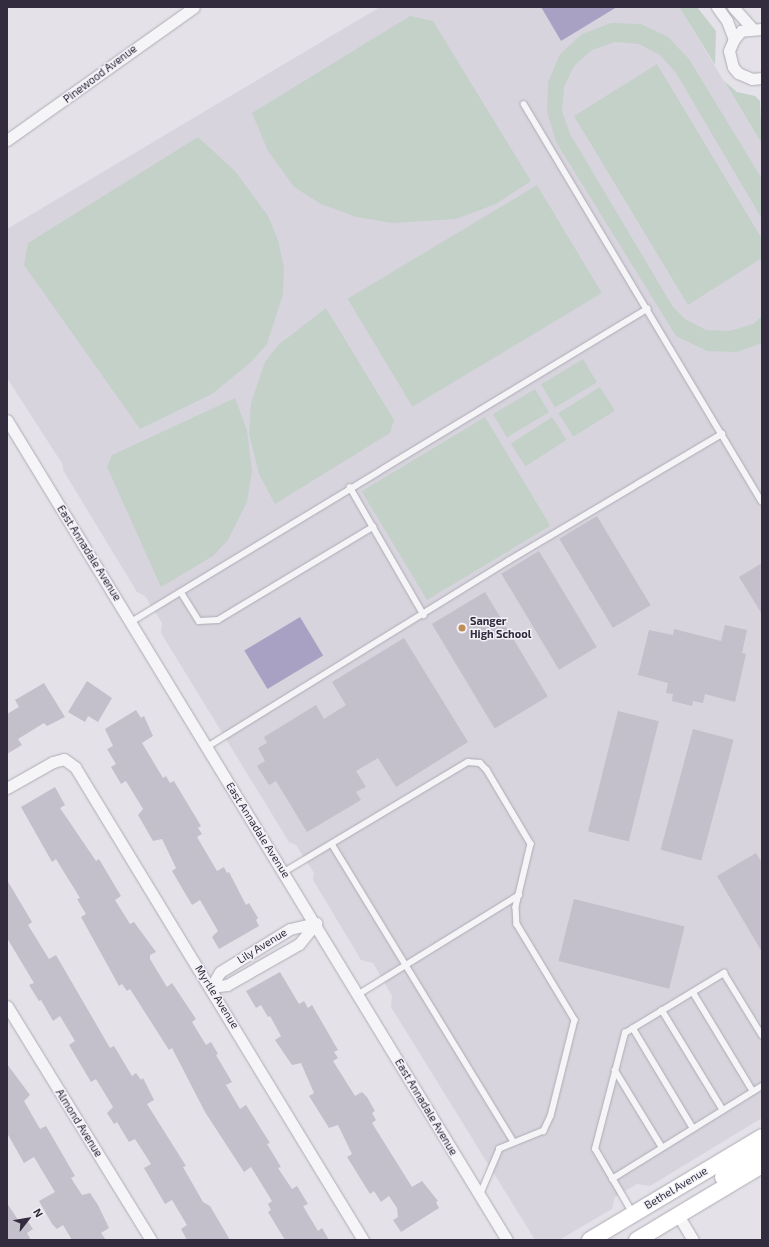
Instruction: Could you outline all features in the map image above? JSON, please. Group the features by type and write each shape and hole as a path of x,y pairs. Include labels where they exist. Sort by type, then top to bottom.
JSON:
{"main road":[{"name":"Bethel Avenue","path":"590,1240 762,1137"},
{"path":"682,1213 716,1182 762,1151"},
{"path":"637,1240 762,1165"}],"street":[{"name":"Pinewood Avenue","path":"7,140 194,7"},
{"path":"717,7 727,21 734,39"},
{"path":"733,7 757,28"},
{"path":"757,28 741,31 734,39 729,51 733,67 745,77 761,79"},
{"name":"East Annadale Avenue","path":"7,420 316,923 480,1197 508,1240"},
{"name":"Myrtle Avenue","path":"7,788 53,762 64,759 75,767 363,1240"},
{"name":"Lily Avenue","path":"210,987 220,972 290,929 316,923"},
{"name":"Lily Avenue","path":"210,987 227,985 299,944 316,923"},
{"name":"Almond Avenue","path":"7,1006 151,1240"},
{"path":"682,1213 693,1240"}],"lane":[{"path":"524,104 762,501"},
{"path":"131,622 350,487 647,309"},
{"path":"207,747 722,434"},
{"path":"350,487 424,615"},
{"path":"181,592 199,621 218,620 373,527"},
{"path":"284,872 468,762 480,763 487,770 531,844 515,917 517,924 575,1020 551,1116 544,1131 514,1142 500,1150 480,1197"},
{"path":"332,844 514,1142"},
{"path":"359,994 520,895"},
{"path":"633,1214 595,1150 625,1033 724,973 762,1035"},
{"path":"693,992 753,1091"},
{"path":"662,1010 723,1110"},
{"path":"633,1028 693,1128"},
{"path":"615,1070 662,1147"},
{"path":"612,1178 762,1086"}],"shaded area":[{"name":"Sanger High School","path":"380,7 541,7 561,41 617,7 679,7 762,144 762,1118 650,1186 637,1184 615,1197 612,1209 559,1240 535,1240 391,1007 392,996 373,963 361,960 313,880 314,873 296,845 289,842 161,633 162,623 145,596 137,592 63,470 63,465 7,378 7,229"},
{"path":"541,7 617,7 561,41"},
{"path":"679,7 697,7 716,31 715,65"},
{"path":"410,16 433,21 531,181 496,204 456,219 392,223 356,217 321,204 294,187 268,151 252,113"},
{"path":"611,23 641,24 668,37 689,59 762,179 762,219 676,73 660,55 639,44 615,42 592,50 574,66 564,87 562,111 570,134 673,307 685,319 706,330 730,331 753,324 762,316 762,343 737,352 707,351 676,336 556,142 547,112 548,82 560,54 582,34"},
{"path":"657,64 762,239 762,258 688,305 574,116"},
{"path":"724,81 737,92 755,96 760,101 762,144"},
{"path":"198,137 235,171 268,216 278,240 284,267 283,294 267,344 250,363 212,394 140,429 24,265 28,243"},
{"path":"537,185 602,293 412,407 348,299"},
{"path":"326,308 394,420 390,433 275,504 259,474 249,434 251,403 265,362 278,345"},
{"path":"583,359 597,382 555,407 541,384"},
{"path":"600,387 615,411 573,437 558,413"},
{"path":"535,389 549,412 507,437 493,414"},
{"path":"235,398 247,430 252,471 247,502 228,540 213,556 161,587 107,467 112,455"},
{"path":"485,417 550,526 427,600 362,491"},
{"path":"552,417 567,440 526,466 511,444"},
{"path":"300,617 323,656 267,689 244,650"}],"building":[{"path":"597,516 651,605 613,628 559,539"},
{"path":"539,551 597,647 559,670 501,574"},
{"path":"762,563 762,614 739,577"},
{"path":"485,592 548,697 495,729 432,624"},
{"path":"725,625 747,630 742,653 746,654 735,702 705,694 703,703 693,701 692,706 672,701 673,694 666,693 668,683 638,675 649,630 673,635 674,629 721,641"},
{"path":"404,638 468,742 396,787 378,758 356,771 366,787 356,792 361,800 307,832 276,781 269,785 257,766 265,761 258,748 267,743 264,737 316,705 324,719 346,705 332,682"},
{"path":"87,681 112,698 98,722 88,716 85,722 68,712"},
{"path":"44,683 65,717 47,726 44,723 18,739 22,745 7,754 7,714 19,707 15,700"},
{"path":"136,710 141,718 144,716 153,736 142,743 163,778 166,776 170,783 174,781 201,826 198,828 202,834 197,837 217,871 224,867 227,873 229,872 246,905 249,903 258,918 256,920 259,926 219,949 212,937 218,931 200,900 192,905 172,871 176,868 162,839 153,841 138,815 143,809 126,781 121,784 111,767 116,764 107,749 113,746 105,729"},
{"path":"618,711 659,721 629,841 588,831"},
{"path":"693,729 734,740 701,861 661,850"},
{"path":"55,787 65,805 60,808 96,861 99,859 121,896 115,900 130,924 134,922 156,952 150,955 150,959 167,987 172,983 196,1019 192,1022 206,1045 211,1042 218,1054 216,1055 232,1082 226,1085 240,1109 246,1105 270,1143 267,1144 281,1167 278,1168 292,1189 297,1186 308,1204 303,1206 318,1231 322,1228 329,1240 285,1240 268,1212 271,1210 268,1204 272,1201 251,1167 244,1172 205,1112 172,1048 169,1050 130,989 127,991 122,984 119,986 81,917 86,914 77,899 80,898 56,859 52,862 21,807"},
{"path":"756,853 762,863 762,952 717,876"},
{"path":"7,880 32,922 28,925 49,959 56,955 110,1048 114,1046 132,1076 136,1073 141,1080 143,1078 154,1100 147,1104 186,1166 183,1167 203,1202 210,1206 230,1240 187,1240 181,1229 187,1225 172,1200 165,1204 144,1168 151,1164 135,1139 129,1142 117,1122 114,1124 107,1113 113,1107 96,1079 91,1082 69,1045 75,1041 60,1016 53,1021 41,1000 39,1001 29,985 34,983 7,938"},
{"path":"574,899 685,927 669,989 559,961"},
{"path":"280,972 299,1004 304,1001 308,1008 312,1005 338,1050 334,1052 338,1058 333,1061 355,1096 362,1092 367,1097 375,1111 372,1113 376,1120 372,1123 412,1187 422,1181 438,1201 436,1202 439,1208 401,1232 393,1220 398,1217 397,1208 389,1196 381,1202 374,1191 370,1194 347,1157 352,1154 338,1125 329,1128 309,1096 314,1093 301,1063 292,1065 275,1040 281,1036 270,1016 268,1017 261,1005 256,1008 246,991"},
{"path":"7,1064 30,1095 24,1101 40,1129 46,1126 75,1176 71,1178 82,1195 90,1193 98,1205 109,1228 101,1233 106,1240 72,1240 63,1225 57,1229 52,1224 39,1201 55,1192 34,1157 24,1163 7,1133"},
{"path":"7,1203 20,1223 26,1219 33,1229 27,1233 31,1240 7,1240"}],"place":[{"name":"Sanger High School","path":"462,628"}]}
